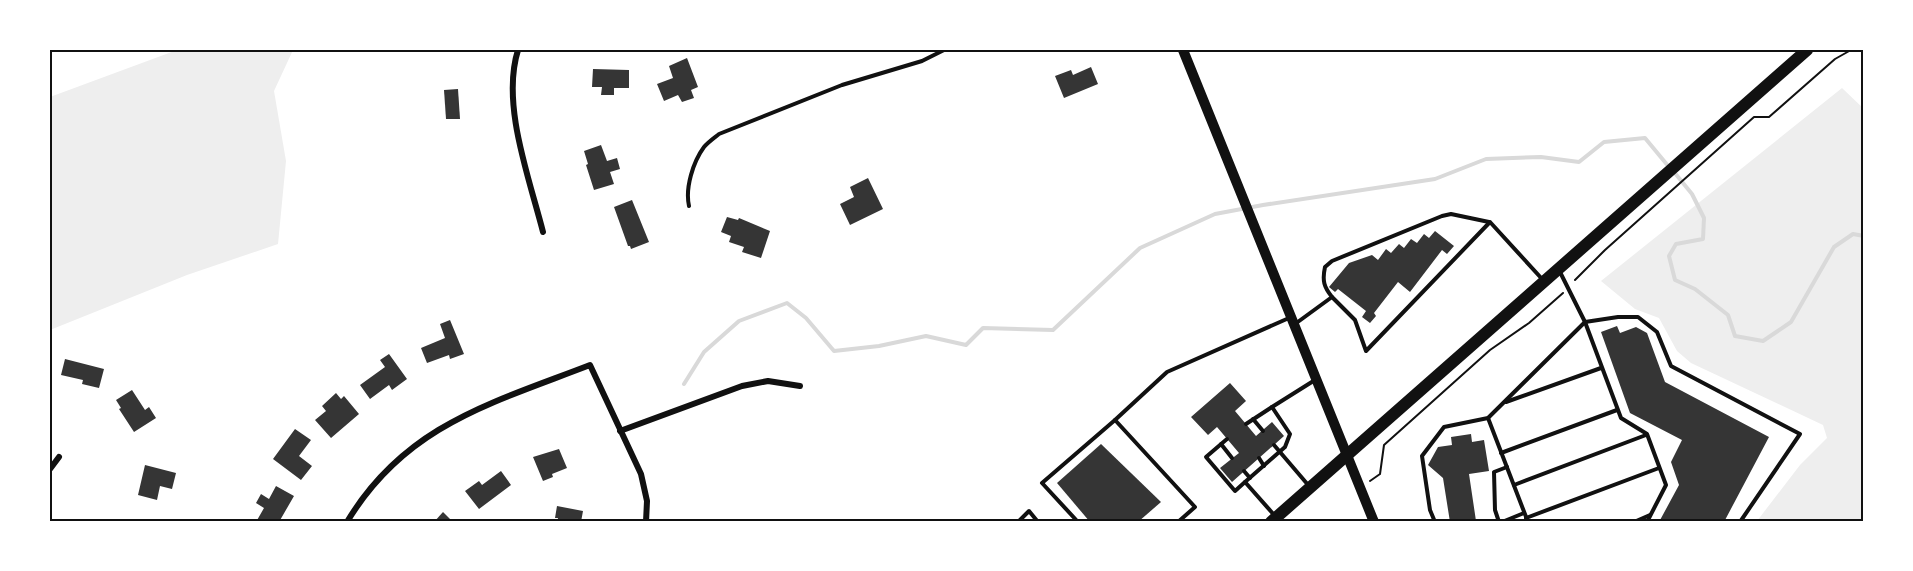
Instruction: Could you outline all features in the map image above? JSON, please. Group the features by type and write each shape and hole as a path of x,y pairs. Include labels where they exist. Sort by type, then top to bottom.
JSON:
{"main road":[{"path":"1183,50 1374,522"},
{"path":"1275,520 1347,453 1807,50"}],"street":[{"path":"518,50 512,80 514,114 543,232"},
{"path":"347,522 382,474 405,452 432,432 475,410 590,365 638,467 645,488 646,522"},
{"path":"620,431 742,386 768,381 800,386"},
{"path":"50,470 59,457"}],"lane":[{"path":"689,206 686,194 698,158 705,145 719,134 842,85 922,61 944,50"},
{"path":"1490,222 1366,351 1354,320 1324,287 1325,267 1332,261 1442,216 1451,214 1490,222 1544,281"},
{"path":"1558,268 1585,322 1617,410 1621,418 1647,434 1666,484 1647,522"},
{"path":"1078,522 1042,483 1167,372 1293,321 1332,297"},
{"path":"1435,522 1430,510 1422,456 1444,427 1488,418 1585,322 1638,316 1657,332 1671,366 1800,434 1740,522"},
{"path":"1502,403 1602,368"},
{"path":"1246,424 1315,379"},
{"path":"1227,439 1206,457 1235,491 1285,447 1290,434 1272,407"},
{"path":"1501,453 1617,410"},
{"path":"1488,418 1527,520 1659,468"},
{"path":"1253,419 1263,431"},
{"path":"1115,420 1194,507 1178,522"},
{"path":"1514,485 1647,434"},
{"path":"1221,444 1232,458"},
{"path":"1274,445 1309,487"},
{"path":"1258,458 1264,465"},
{"path":"1507,467 1494,472 1495,510 1501,522 1524,513"},
{"path":"1244,471 1247,480 1275,520"},
{"path":"1018,522 1029,511 1038,522"},
{"path":"1634,522 1651,515"}],"path":[{"path":"1380,474 1384,445 1490,350 1530,323 1605,250 1754,117 1769,117 1835,59 1851,50"}],"shaded area":[{"path":"177,50 293,50 274,91 286,161 278,244 187,275 50,330 50,97"},
{"path":"1842,88 1864,109 1863,521 1757,521 1800,465 1827,438 1823,425 1691,363 1677,351 1659,318 1635,309 1601,281"}],"building":[{"path":"687,58 698,87 691,90 694,98 682,102 678,95 664,101 657,84 673,78 669,66"},
{"path":"1091,67 1098,84 1064,98 1055,76 1071,70 1073,75"},
{"path":"593,69 629,70 629,88 614,88 614,95 601,95 602,87 592,87"},
{"path":"458,89 460,119 446,119 444,90"},
{"path":"601,145 607,161 617,158 620,169 610,172 614,184 594,190 584,151"},
{"path":"868,178 883,209 850,225 840,204 854,197 850,187"},
{"path":"632,200 649,242 631,249 614,207"},
{"path":"727,217 738,220 739,218 770,231 761,258 742,252 744,247 729,242 731,236 721,232"},
{"path":"1435,231 1454,246 1447,254 1442,250 1410,292 1398,282 1374,313 1376,316 1370,323 1362,317 1366,311 1338,289 1335,292 1329,287 1349,263 1372,255 1378,260 1386,249 1391,253 1399,244 1404,248 1411,239 1417,243 1424,234 1429,238"},
{"path":"450,320 464,354 450,359 449,355 427,363 421,348 445,338 440,324"},
{"path":"1617,326 1620,333 1636,327 1647,333 1665,382 1769,437 1724,522 1659,522 1679,485 1671,462 1682,440 1630,413 1601,332"},
{"path":"389,354 407,379 392,390 389,385 370,399 360,385 385,367 380,360"},
{"path":"65,359 104,369 99,388 82,384 83,380 61,375"},
{"path":"1230,383 1246,401 1235,411 1256,436 1272,422 1284,436 1232,482 1220,468 1239,453 1217,427 1208,435 1191,417"},
{"path":"132,390 145,410 149,407 156,418 134,432 116,400"},
{"path":"336,393 341,399 344,396 359,414 331,438 315,420 326,411 322,406"},
{"path":"295,429 311,440 299,456 312,466 301,480 273,459"},
{"path":"1471,434 1472,442 1484,440 1489,471 1469,474 1476,521 1450,522 1443,478 1428,465 1438,447 1452,445 1451,437"},
{"path":"1101,444 1161,502 1138,522 1090,522 1057,483"},
{"path":"559,449 567,468 552,474 553,477 543,481 533,457"},
{"path":"145,465 176,473 172,489 160,486 157,500 138,495"},
{"path":"501,471 511,485 479,509 465,491 479,481 482,485"},
{"path":"276,486 294,496 279,522 256,522 264,508 256,503 261,494 269,499"},
{"path":"557,506 583,511 581,522 557,522 558,518 555,518"},
{"path":"443,512 453,522 434,522"}],"waterway":[{"path":"684,384 704,352 739,321 787,303 806,318 834,351 879,346 926,336 966,345 983,328 1053,330 1140,248 1215,214 1435,179 1486,159 1541,157 1579,162 1604,142 1645,138 1669,167"},
{"path":"1674,172 1692,194 1704,218 1703,239 1676,244 1669,256 1675,280 1695,289 1728,315 1735,336 1763,341 1791,322 1834,247 1853,234 1864,236"}]}
